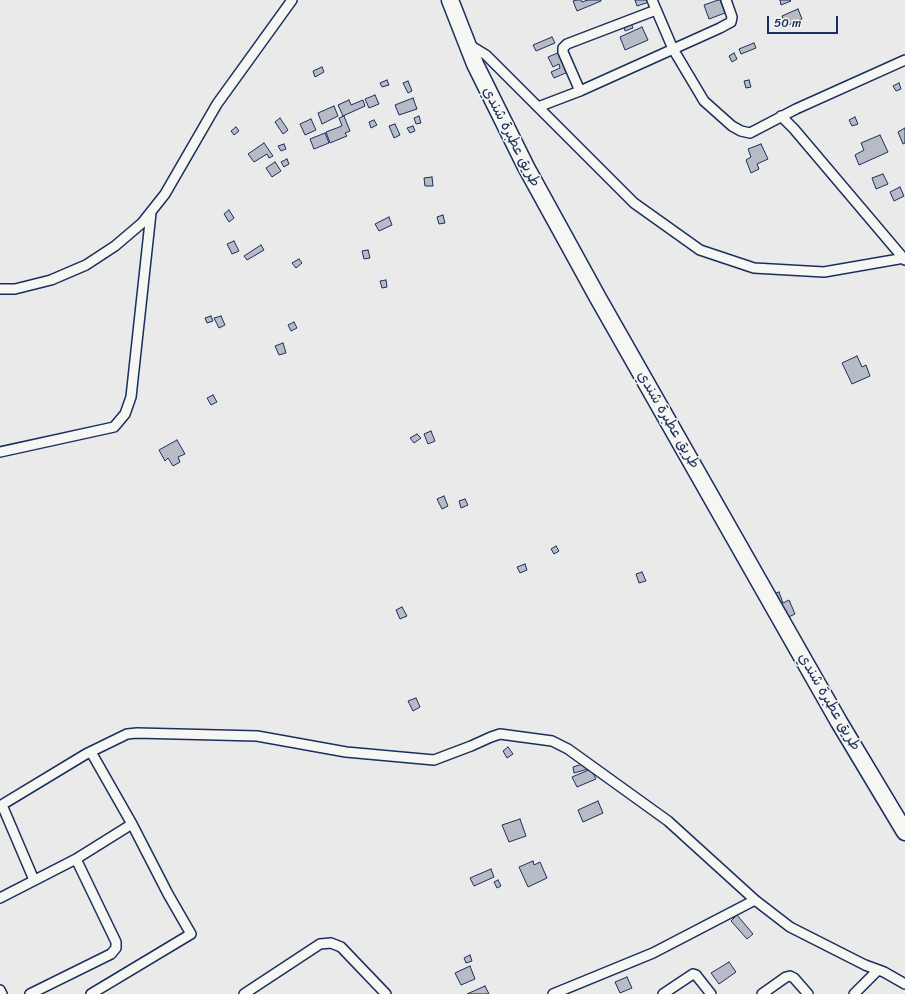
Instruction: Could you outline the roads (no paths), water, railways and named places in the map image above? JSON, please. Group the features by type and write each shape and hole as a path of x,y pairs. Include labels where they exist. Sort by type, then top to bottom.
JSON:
{"highway":[{"name":"طريق عطبرة شندي","path":"450,0 475,64 510,138 557,224 839,722 905,832"}],"street":[{"path":"0,289 15,289 51,280 86,265 115,246 142,223 165,194 216,104 292,0"},
{"path":"652,0 673,49 704,100 732,126 741,131 750,133 781,116 905,60"},
{"path":"538,107 580,91 731,22 732,17 726,0"},
{"path":"580,91 563,52 563,48 567,44 656,10"},
{"path":"467,43 486,56 634,203 700,250 754,268 824,272 904,259"},
{"path":"781,116 794,129 904,259"},
{"path":"0,452 114,427 126,414 131,397 151,212"},
{"path":"34,880 1,806 91,752 127,734 257,736 346,752 434,760 500,734 552,741 568,749 668,821 754,900 790,928 905,984"},
{"path":"90,994 191,934 168,894 132,824 91,752"},
{"path":"0,898 76,859 132,824"},
{"path":"30,994 111,954 116,948 116,942 76,859"},
{"path":"554,994 653,953 754,900"},
{"path":"244,994 320,944 331,943 341,947 386,994"},
{"path":"854,994 878,970"},
{"path":"663,994 693,974 700,979 711,994"},
{"path":"762,994 786,977 790,976 794,978 808,994"},
{"path":"0,990 2,994"}]}
